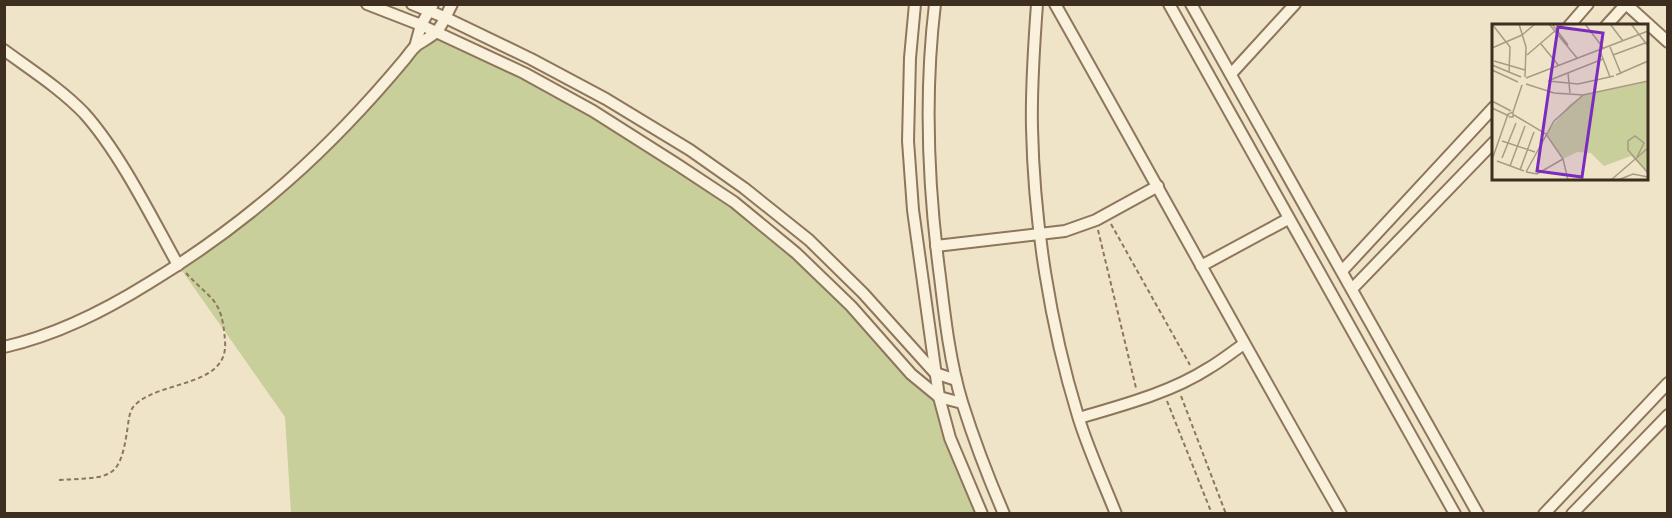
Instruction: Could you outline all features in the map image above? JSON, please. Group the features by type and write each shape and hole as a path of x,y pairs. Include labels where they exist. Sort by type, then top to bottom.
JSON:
{"street":[{"path":"367,4 421,25 524,73 593,111 734,202 804,260 850,306 911,374 939,397 962,403"},
{"path":"412,4 431,8 444,17 531,59 606,99 690,150 744,188 809,240 863,293 935,374 956,380"},
{"path":"4,347 74,325 122,300 178,265 235,225 285,185 342,129 415,47 436,32 452,4"},
{"path":"915,4 910,58 908,141 913,210 939,397 950,438 982,513"},
{"path":"935,4 928,118 931,192 946,324 962,403 982,461 1004,513"},
{"path":"1037,4 1032,76 1032,128 1041,235 1053,319 1078,418 1116,513"},
{"path":"1055,4 1341,513"},
{"path":"1168,4 1455,513"},
{"path":"1191,4 1478,513"},
{"path":"1231,74 1295,4"},
{"path":"1571,24 1588,4"},
{"path":"1608,24 1626,4 1668,42"},
{"path":"415,47 421,25 431,8"},
{"path":"4,50 69,99 84,114 120,165 178,265"},
{"path":"1342,271 1492,109"},
{"path":"1352,289 1492,144"},
{"path":"936,246 1065,231 1101,217 1158,186"},
{"path":"1202,266 1288,219"},
{"path":"1078,418 1139,400 1177,385 1209,369 1244,344"},
{"path":"1544,513 1668,382"},
{"path":"1572,513 1668,415"}],"path":[{"path":"1101,217 1196,375"},
{"path":"1101,217 1139,400"},
{"path":"59,480 105,475 115,470 124,451 129,416 133,406 159,391 206,376 218,368 222,361 226,351 225,332 216,301 178,265"},
{"path":"1177,385 1226,513"},
{"path":"1163,390 1212,513"}],"green space":[{"path":"436,32 524,73 766,227 939,397 982,513 291,513 285,417 178,265 306,165"}]}
